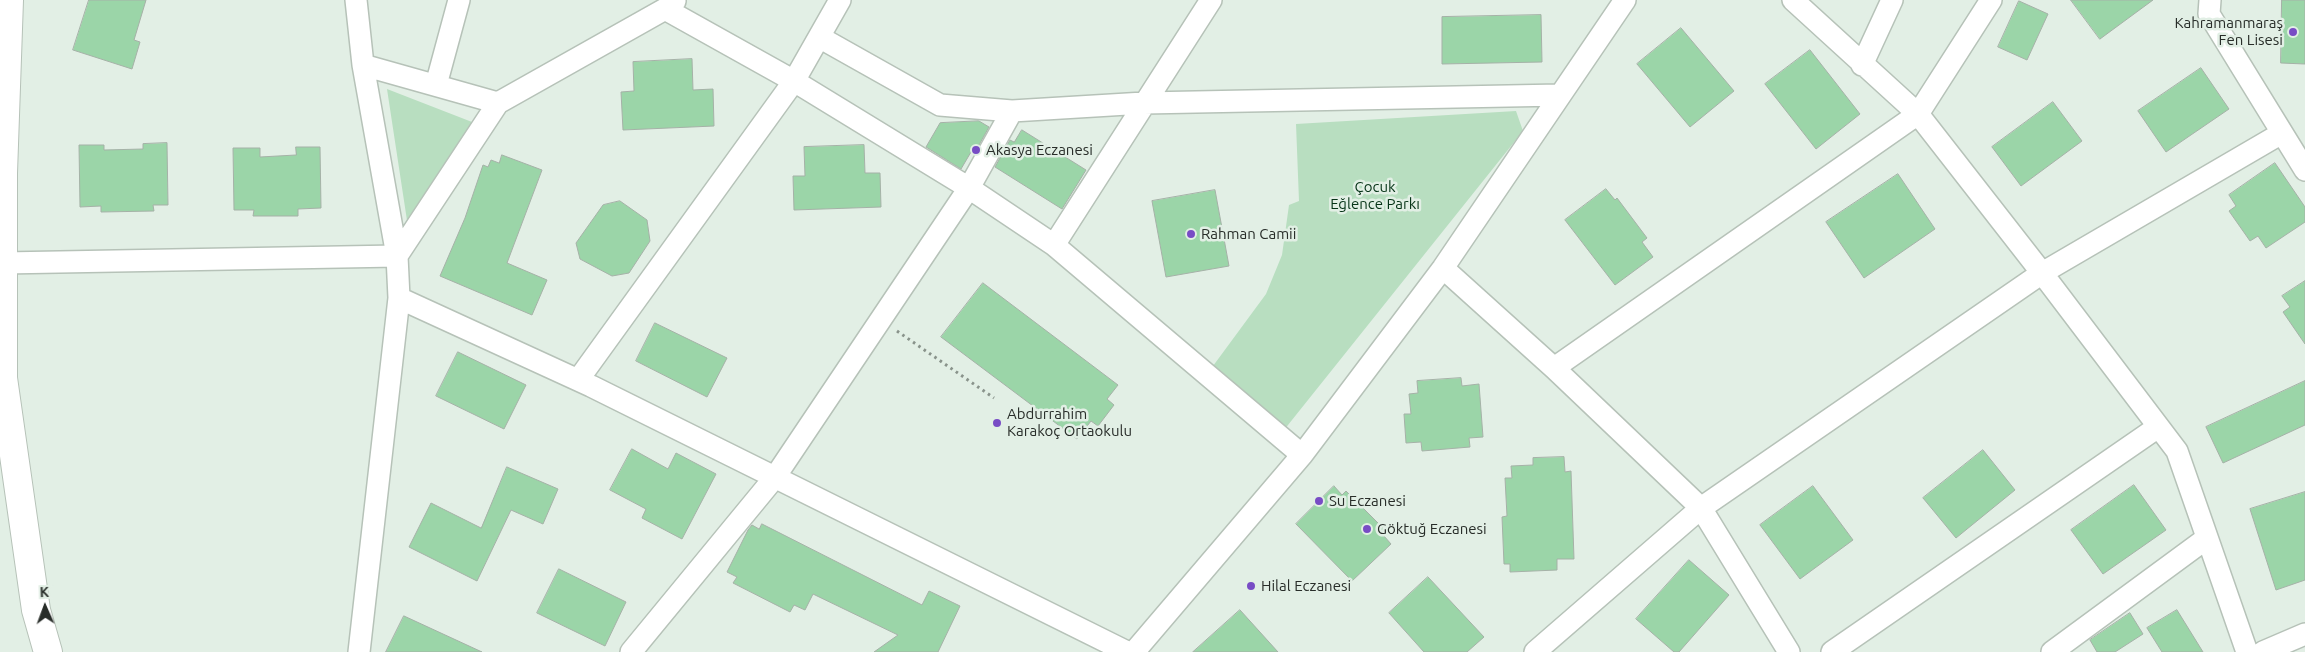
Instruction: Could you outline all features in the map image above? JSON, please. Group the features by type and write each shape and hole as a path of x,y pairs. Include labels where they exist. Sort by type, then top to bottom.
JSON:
{"main road":[{"path":"9,0 3,173 3,378 36,610 48,652"}],"street":[{"path":"356,0 363,65 397,256 398,298 360,652"},
{"path":"436,85 459,0"},
{"path":"578,380 794,81 840,0"},
{"path":"1054,245 1211,0"},
{"path":"1134,652 1302,455 1443,268 1625,0"},
{"path":"1793,0 1862,65 1918,114 2177,451 2247,652"},
{"path":"1862,65 1892,0"},
{"path":"1554,368 1918,114 1991,0"},
{"path":"2210,0 2209,14 2305,170"},
{"path":"397,256 498,103 670,4 969,188 1054,245 1302,455"},
{"path":"819,37 940,105 1012,111 1144,103 1560,95"},
{"path":"363,65 498,103"},
{"path":"630,652 775,477 969,188 1012,111"},
{"path":"1535,652 1701,508 2042,273 2282,133"},
{"path":"3,263 397,256"},
{"path":"1443,268 1554,368 1701,508 1790,652"},
{"path":"398,298 578,380 1127,652"},
{"path":"1832,652 2158,427"},
{"path":"2052,652 2207,538"},
{"path":"2263,652 2305,634"}],"path":[{"path":"880,320 976,383 994,398"}],"green space":[{"path":"387,89 472,122 408,227"},
{"name":"Çocuk Eğlence Parkı","path":"1516,111 1523,131 1284,430 1213,366 1266,294 1282,255 1289,205 1299,201 1296,124"}],"building":[{"path":"89,0 146,0 134,40 140,42 132,69 73,50"},
{"path":"2071,0 2153,0 2100,39"},
{"name":"Kahramanmaraş Fen Lisesi","path":"2282,0 2305,0 2305,64 2281,63"},
{"path":"2019,1 2048,14 2027,60 1998,47"},
{"path":"1541,15 1542,62 1442,64 1442,17"},
{"path":"1681,28 1734,91 1690,127 1637,64"},
{"path":"1810,50 1860,114 1816,149 1765,84"},
{"path":"692,59 693,90 713,89 714,126 623,130 621,92 634,91 633,62"},
{"path":"2201,68 2229,109 2166,152 2138,111"},
{"path":"2053,102 2082,141 2021,186 1992,147"},
{"path":"979,121 989,127 974,154 971,152 961,169 926,147 940,123"},
{"path":"1022,130 1086,170 1062,209 995,167 1010,140 1014,142"},
{"path":"167,143 168,205 153,205 154,211 101,212 101,206 80,207 79,145 104,145 104,150 143,149 143,144"},
{"path":"864,145 865,173 880,173 881,207 794,210 793,176 805,176 804,147"},
{"path":"296,147 320,147 321,208 298,209 298,216 253,216 254,210 234,210 233,148 260,148 260,157 296,155"},
{"path":"502,155 542,170 507,263 547,280 532,315 440,276 465,218 483,165 488,167 491,160 499,163"},
{"path":"2275,163 2305,207 2305,222 2266,248 2258,236 2250,241 2229,211 2236,206 2229,195"},
{"path":"1898,174 1935,229 1864,278 1826,222"},
{"path":"1606,189 1615,200 1617,198 1647,238 1642,242 1653,257 1615,285 1565,220"},
{"name":"Rahman Camii","path":"1215,190 1229,266 1166,277 1152,201"},
{"path":"620,201 647,220 650,241 629,273 612,276 580,259 576,243 603,205"},
{"path":"2305,281 2305,344 2283,312 2290,307 2282,296"},
{"path":"983,283 1118,385 1107,399 1114,405 1098,426 1091,421 1077,439 941,337"},
{"path":"655,323 727,358 707,397 636,361"},
{"path":"458,352 526,385 504,429 436,396"},
{"path":"1461,378 1462,386 1479,384 1483,437 1469,438 1470,447 1422,451 1421,442 1406,443 1404,414 1411,414 1409,394 1418,393 1417,381"},
{"path":"2305,381 2305,425 2223,463 2206,427"},
{"path":"632,449 668,469 676,453 716,474 682,539 642,518 646,509 610,490"},
{"path":"1983,450 2015,490 1956,538 1923,498"},
{"path":"1564,457 1565,472 1571,471 1574,559 1557,559 1557,570 1510,572 1510,564 1504,564 1502,517 1507,516 1505,478 1512,478 1511,466 1533,465 1533,458"},
{"path":"507,467 558,489 543,524 511,510 477,581 409,547 431,503 481,528"},
{"path":"2134,485 2166,530 2103,574 2071,530"},
{"path":"1334,486 1342,495 1346,491 1388,533 1384,536 1391,544 1352,581 1296,524"},
{"path":"1813,486 1853,540 1800,579 1760,525"},
{"path":"2305,492 2305,580 2276,590 2250,509"},
{"path":"762,524 922,605 929,591 960,606 938,652 874,652 898,635 813,594 805,610 794,605 790,612 733,583 737,577 727,572 748,530 752,525 759,529"},
{"path":"1689,560 1729,595 1679,652 1674,652 1636,619"},
{"path":"559,569 626,602 605,646 537,613"},
{"path":"1428,577 1484,637 1467,652 1424,652 1389,613"},
{"path":"1240,610 1278,652 1193,652"},
{"path":"2177,610 2203,652 2162,652 2147,628"},
{"path":"2130,613 2143,634 2115,652 2097,652 2090,640"},
{"path":"404,616 482,652 386,652"}],"place":[{"name":"Kahramanmaraş Fen Lisesi","path":"2293,32"},
{"name":"Akasya Eczanesi","path":"976,150"},
{"name":"Rahman Camii","path":"1191,234"},
{"name":"Abdurrahim Karakoç Ortaokulu","path":"997,423"},
{"name":"Su Eczanesi","path":"1319,501"},
{"name":"Göktuğ Eczanesi","path":"1367,529"},
{"name":"Hilal Eczanesi","path":"1251,586"}]}
